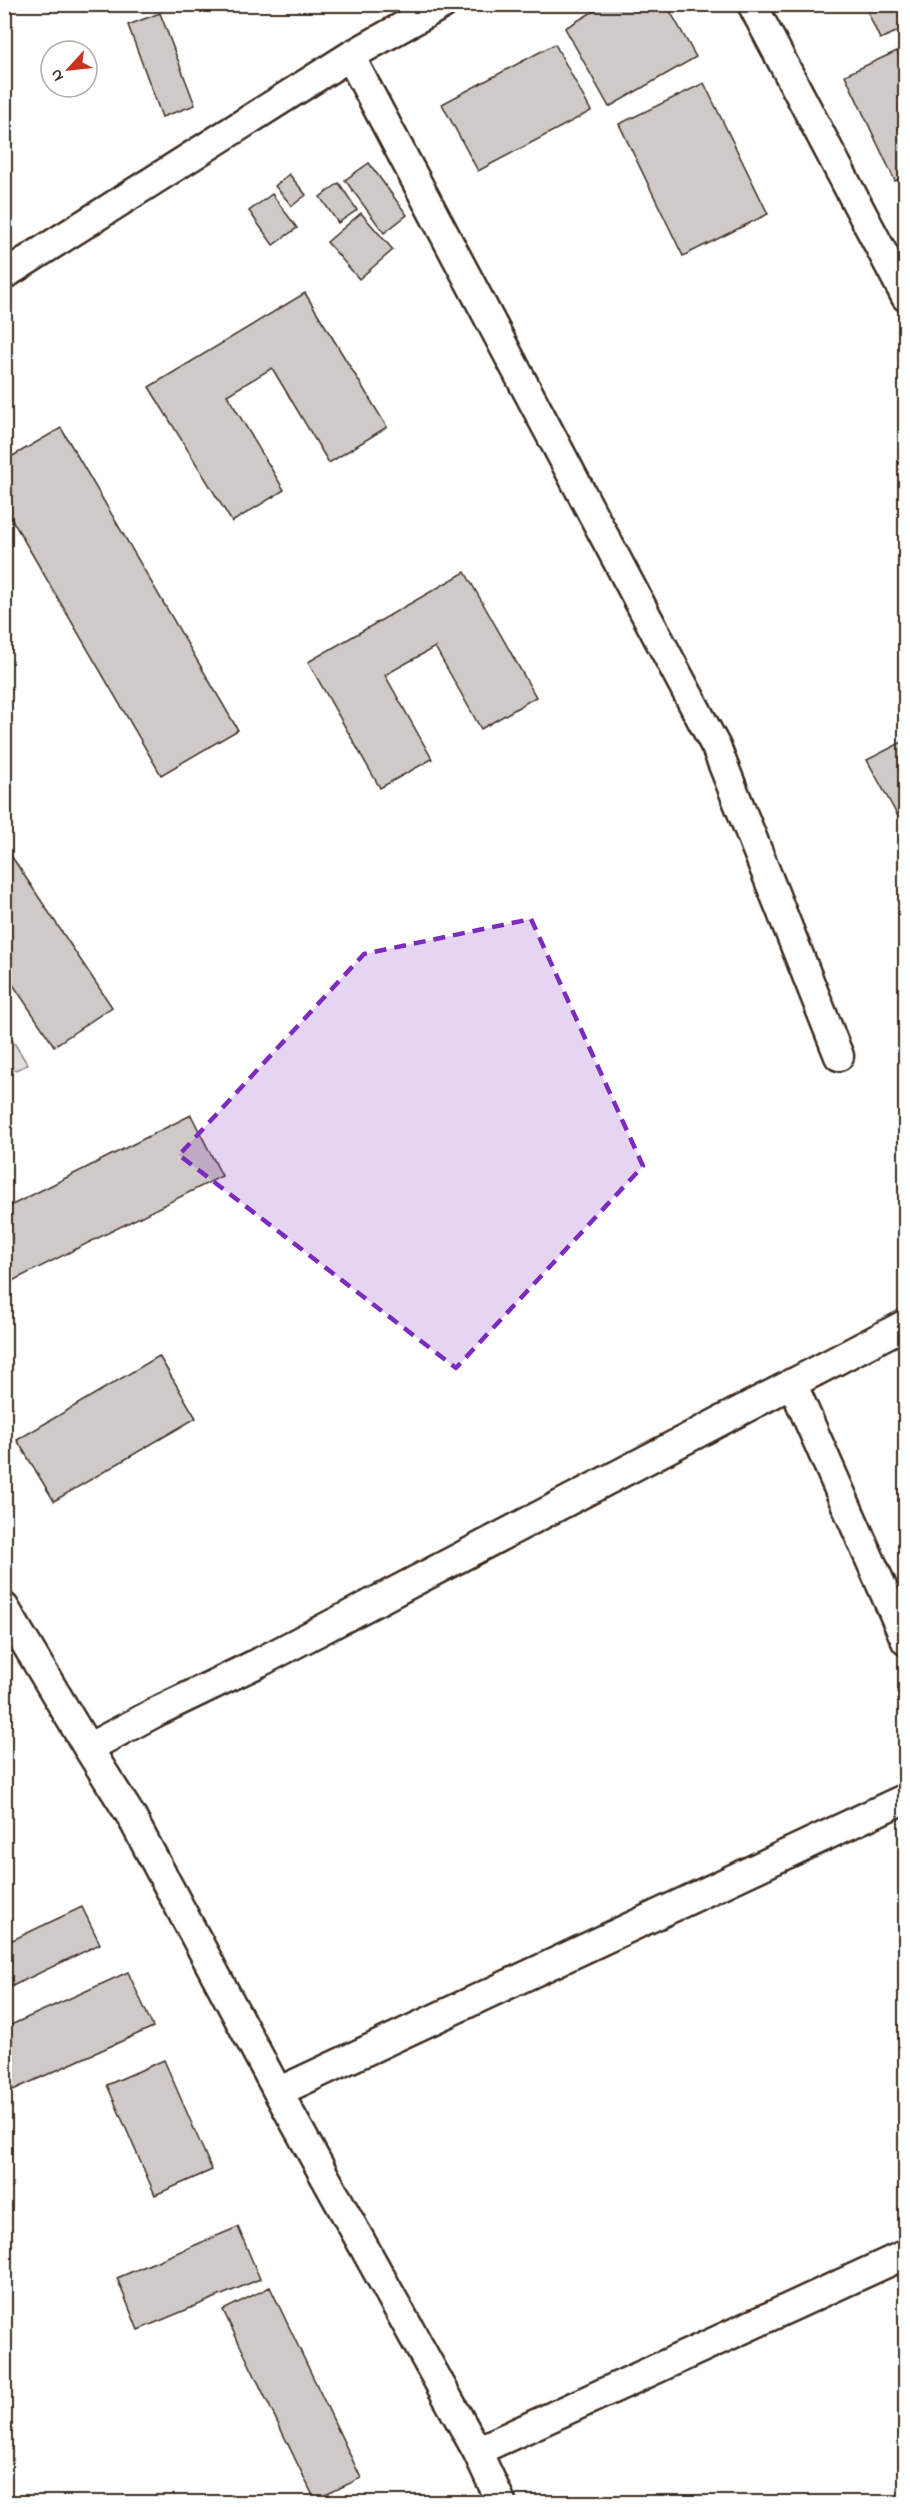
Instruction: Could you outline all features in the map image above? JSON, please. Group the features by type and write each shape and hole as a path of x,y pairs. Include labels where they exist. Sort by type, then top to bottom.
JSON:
{"street":[{"path":"4,275 350,56 443,4"},
{"path":"752,4 906,297"},
{"path":"350,56 716,747 839,1056"},
{"path":"88,1748 260,1662 906,1324"},
{"path":"792,1383 906,1641"},
{"path":"4,1607 130,1816 477,2451 501,2502"},
{"path":"279,2092 906,1798"},
{"path":"477,2451 906,2254"}],"highlighted area":[{"path":"531,919 643,1166 456,1368 179,1155 364,954"}],"shaded area":[{"path":"4,1027 28,1065 5,1074 4,1074"}],"building":[{"path":"606,4 666,4 696,57 609,107 565,28"},
{"path":"864,4 906,4 906,28 880,39"},
{"path":"160,13 195,105 162,117 128,25"},
{"path":"555,44 591,111 478,171 442,104"},
{"path":"897,51 906,69 906,176 895,181 845,75"},
{"path":"704,83 768,214 683,256 619,124"},
{"path":"369,163 407,215 384,233 345,180"},
{"path":"289,174 306,195 292,206 275,186"},
{"path":"339,183 357,210 338,223 320,197"},
{"path":"272,194 297,228 273,245 249,211"},
{"path":"361,213 393,250 359,279 327,242"},
{"path":"305,293 387,427 329,463 272,368 227,395 284,490 232,522 149,387"},
{"path":"61,428 238,730 161,775 4,506 4,461"},
{"path":"465,572 536,697 481,729 435,647 385,675 432,759 380,788 308,662"},
{"path":"906,740 906,831 867,760"},
{"path":"4,845 112,1007 54,1046 4,971"},
{"path":"191,1115 222,1176 4,1285 4,1209"},
{"path":"159,1356 196,1418 54,1501 17,1440"},
{"path":"82,1907 100,1944 4,1990 4,1944"},
{"path":"128,1972 153,2027 4,2094 4,2028"},
{"path":"164,2060 212,2170 155,2195 107,2085"},
{"path":"238,2227 260,2279 138,2330 117,2278"},
{"path":"270,2287 361,2478 315,2500 223,2310"}]}
